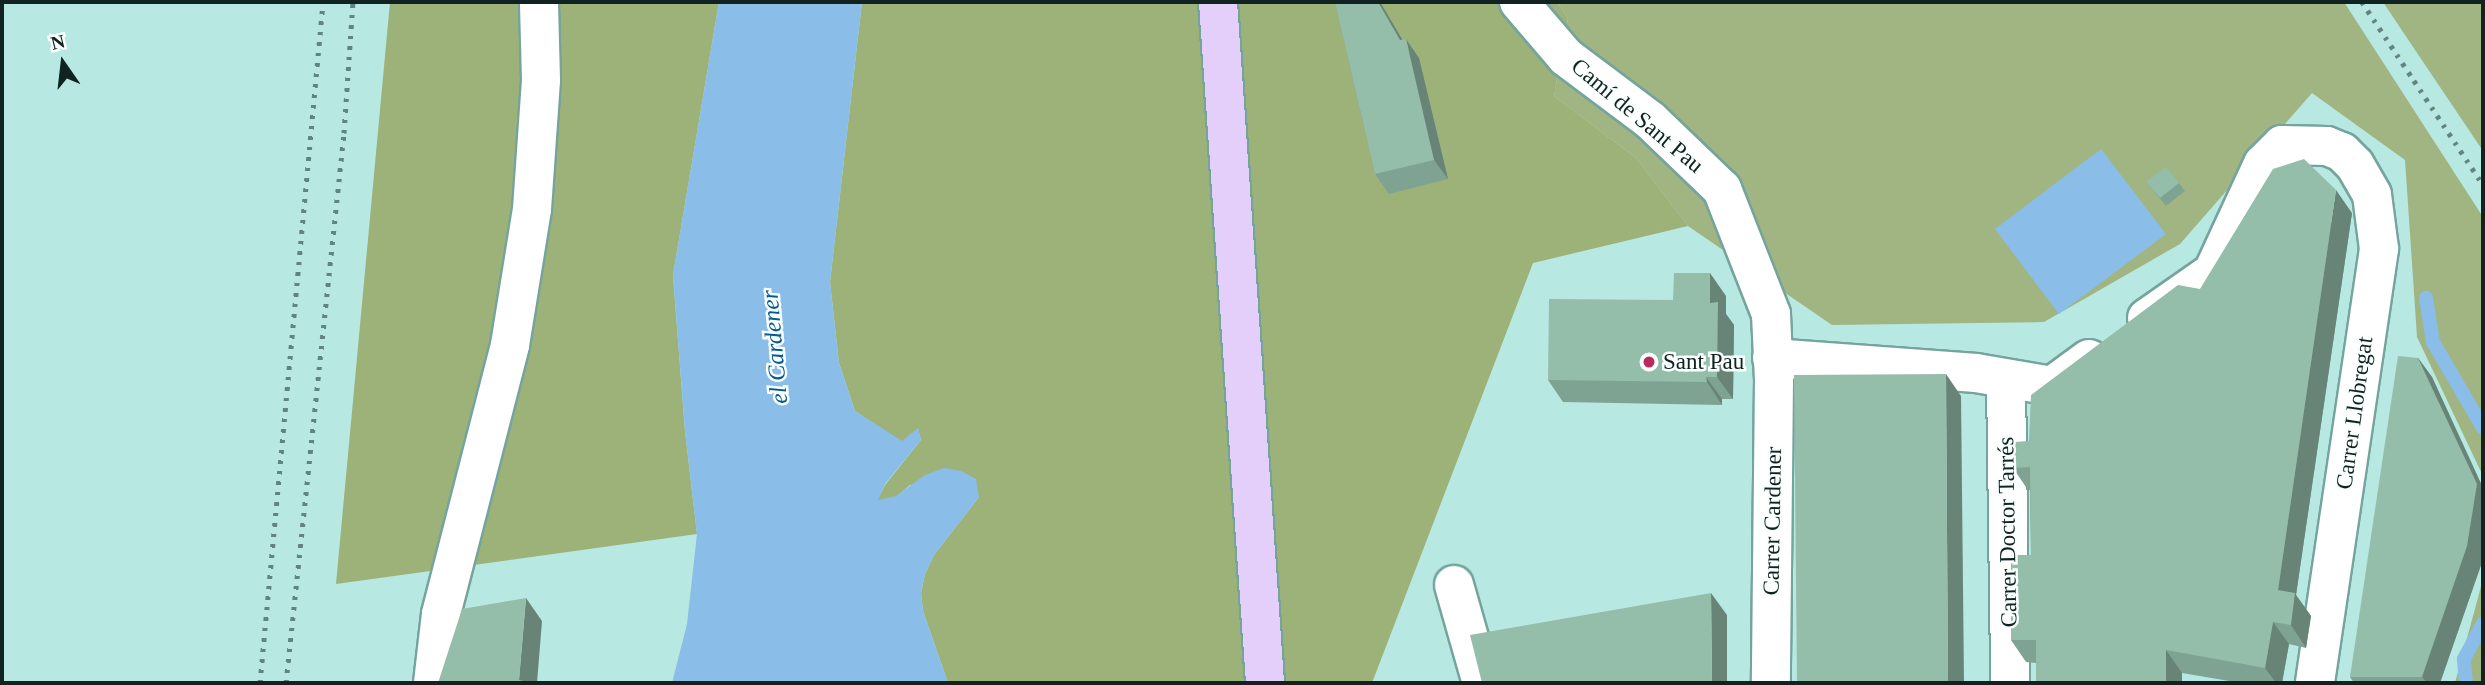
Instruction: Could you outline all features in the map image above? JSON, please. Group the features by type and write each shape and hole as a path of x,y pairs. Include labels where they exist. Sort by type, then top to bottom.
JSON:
{"main road":[{"path":"1217,2 1265,683"}],"street":[{"path":"433,683 441,614 510,345 533,209 541,80 539,2"},
{"name":"Camí de Sant Pau","path":"1519,2 1566,57 1650,120 1722,189 1771,314 1773,358"},
{"name":"Carrer Llobregat","path":"2006,381 2052,386 2213,272 2263,164 2283,145 2310,143 2342,152 2355,165 2372,195 2379,249 2315,683"},
{"path":"1773,358 1976,373 2006,381"},
{"name":"Carrer Cardener","path":"1771,683 1773,358"},
{"name":"Carrer Doctor Tarrés","path":"2006,381 2010,683"},
{"path":"1454,585 1482,683"}],"green space":[{"path":"390,2 719,2 673,275 685,431 697,534 336,584"},
{"path":"862,2 1557,2 1568,18 1554,96 1636,158 1688,226 1533,263 1372,683 948,683 923,611 921,593 925,574 934,555 979,497 910,485 896,497 877,501 885,485 921,440 918,429 902,442 855,411 839,363 830,282"},
{"path":"1557,2 2344,2 2483,217 2483,476 2417,337 2405,160 2312,93 2180,244 2044,322 1832,325 1688,226 1636,158 1554,96 1568,18"},
{"path":"2383,2 2483,2 2483,151 2405,35"},
{"path":"2483,579 2483,683 2455,683"}],"water":[{"name":"el Cardener","path":"719,2 862,2 830,282 839,363 855,411 902,441 918,428 921,440 885,484 878,500 896,496 925,475 944,468 961,471 976,479 979,497 934,555 925,574 921,593 923,611 948,683 672,683 687,624 697,534 685,431 673,275"},
{"path":"2101,149 2166,234 2059,314 1995,229"}],"building":[{"path":"1335,2 1378,2 1400,40 1406,39 1434,160 1375,174"},
{"path":"2304,159 2336,190 2278,590 2295,593 2291,625 2273,622 2265,668 2166,650 2166,683 2036,683 2036,640 2011,640 2011,555 2031,555 2030,467 2013,468 2014,442 2029,441 2031,395 2178,285 2200,289 2273,169"},
{"path":"2166,167 2179,183 2160,198 2146,182"},
{"name":"Sant Pau","path":"1674,273 1710,273 1710,303 1718,302 1717,377 1706,377 1707,382 1548,380 1549,299 1673,300"},
{"path":"2398,356 2418,358 2477,484 2467,546 2422,677 2350,677"},
{"path":"1946,374 1948,683 1797,683 1794,375"},
{"path":"1711,593 1712,683 1482,683 1470,635"},
{"path":"526,598 519,680 533,683 438,683 462,609"}],"waterway":[{"path":"2426,298 2433,342 2483,428"},
{"path":"2466,683 2464,659 2483,624"}],"railway":[{"path":"260,683 323,2"},
{"path":"286,683 344,133 353,2"},
{"path":"2362,2 2483,185"}],"place":[{"name":"Sant Pau","path":"1649,362"}]}
